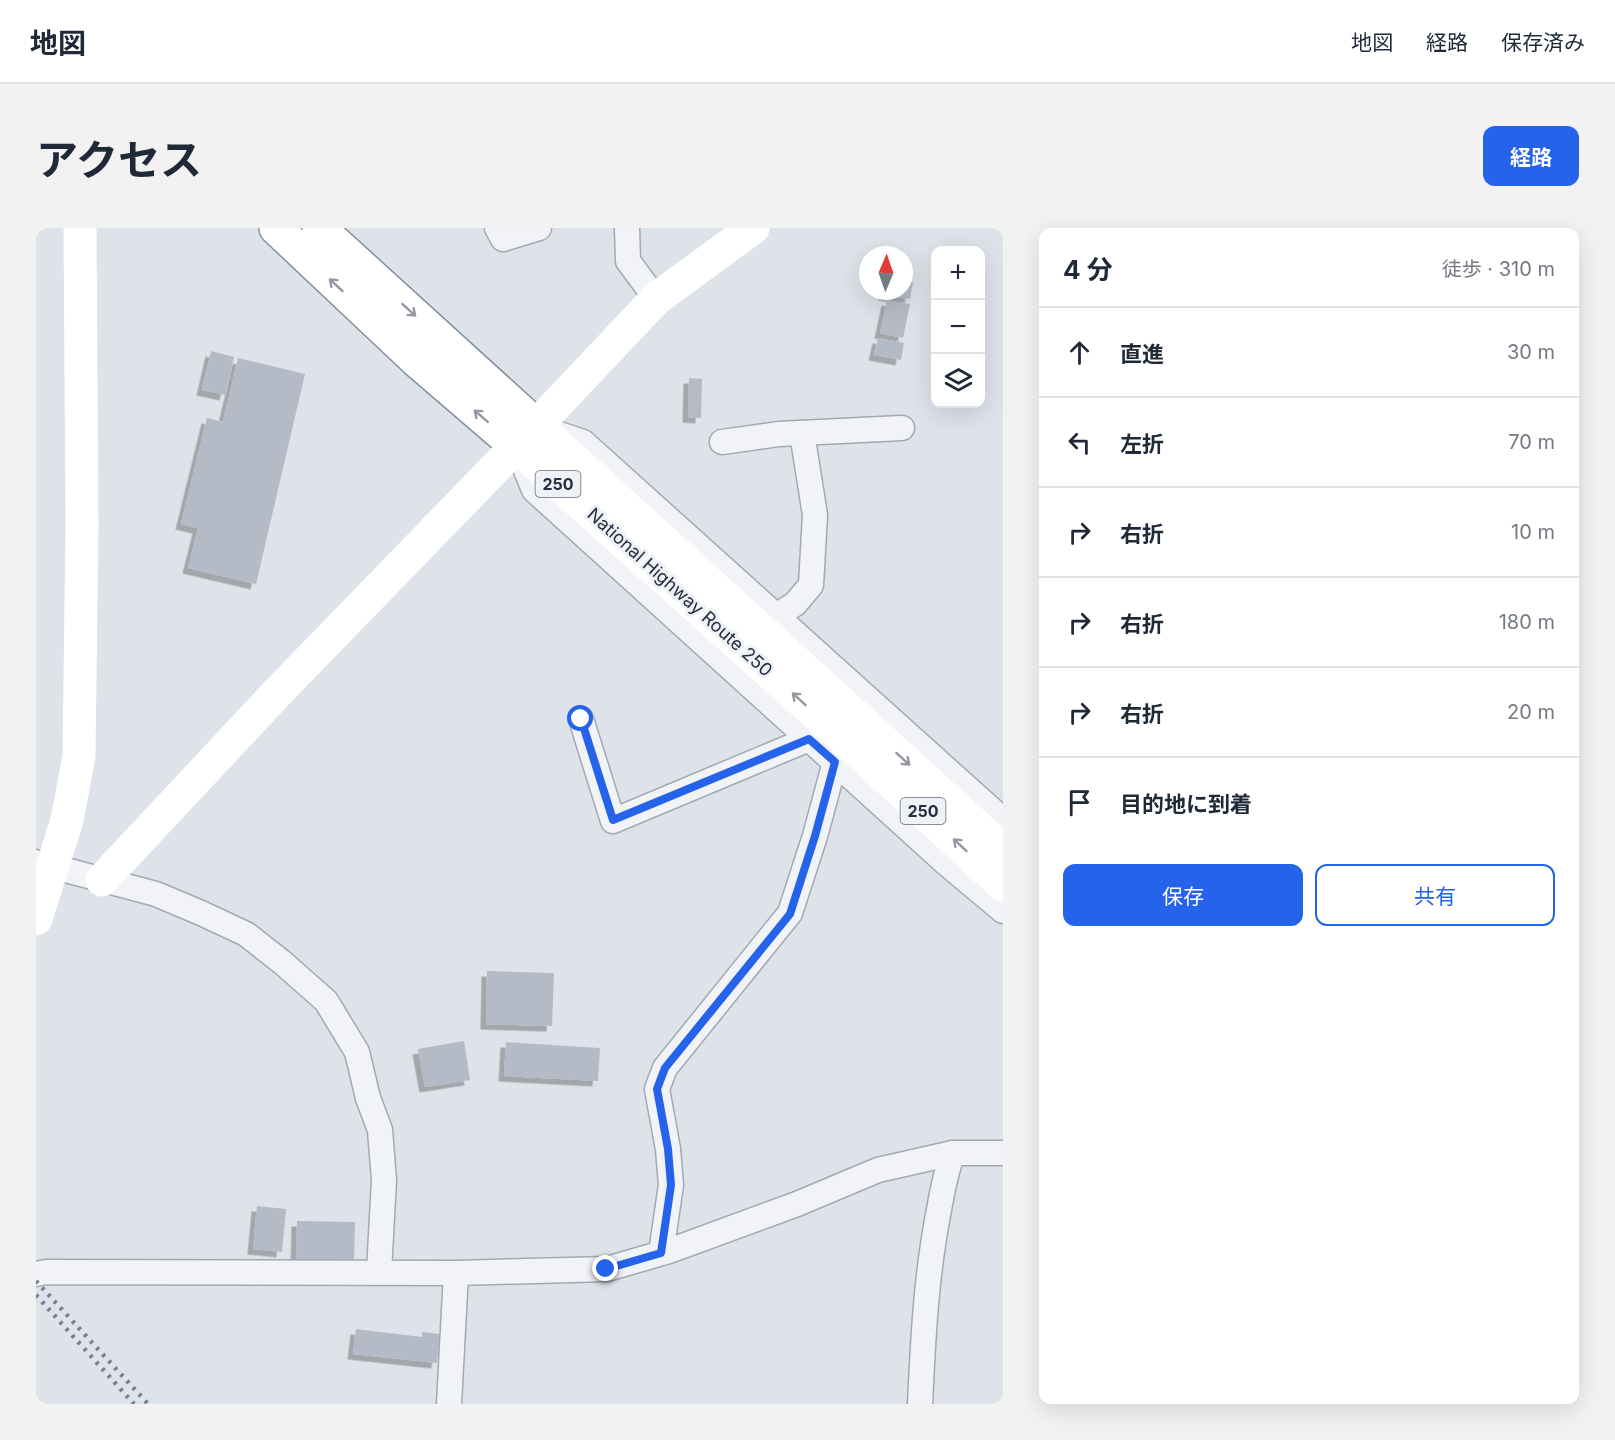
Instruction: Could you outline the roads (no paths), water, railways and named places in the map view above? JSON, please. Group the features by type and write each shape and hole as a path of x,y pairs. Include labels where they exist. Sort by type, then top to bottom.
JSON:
{"main road":[{"path":"36,919 44,865 67,820 79,756 80,228"},
{"name":"National Highway Route 250","path":"276,228 416,360 526,436"},
{"name":"National Highway Route 250","path":"319,228 526,436 846,740 1003,885"},
{"path":"102,880 276,694 656,299 753,228"},
{"name":"National Highway Route 250","path":"846,740 1003,850"}],"street":[{"path":"497,228 503,240 539,228"},
{"path":"627,228 628,261 656,299"},
{"path":"722,442 779,434 902,428"},
{"path":"776,616 795,604 811,585 815,515 802,433"},
{"path":"809,739 534,490 526,436 583,442 1003,820"},
{"path":"581,719 613,820 809,739 846,740 1003,912"},
{"path":"661,1253 671,1185 668,1149 657,1089 665,1068 790,914 846,740"},
{"path":"44,865 156,894 246,934 326,1000 357,1052 368,1098 380,1130 384,1180 379,1272"},
{"path":"920,1404 924,1308 930,1258 947,1169 953,1153"},
{"path":"36,1274 46,1272 456,1274 606,1269 661,1253 797,1204 878,1170 953,1153 1003,1153"},
{"path":"449,1404 456,1274"}],"railway":[{"path":"36,1281 148,1404"},
{"path":"36,1295 134,1404"}]}
